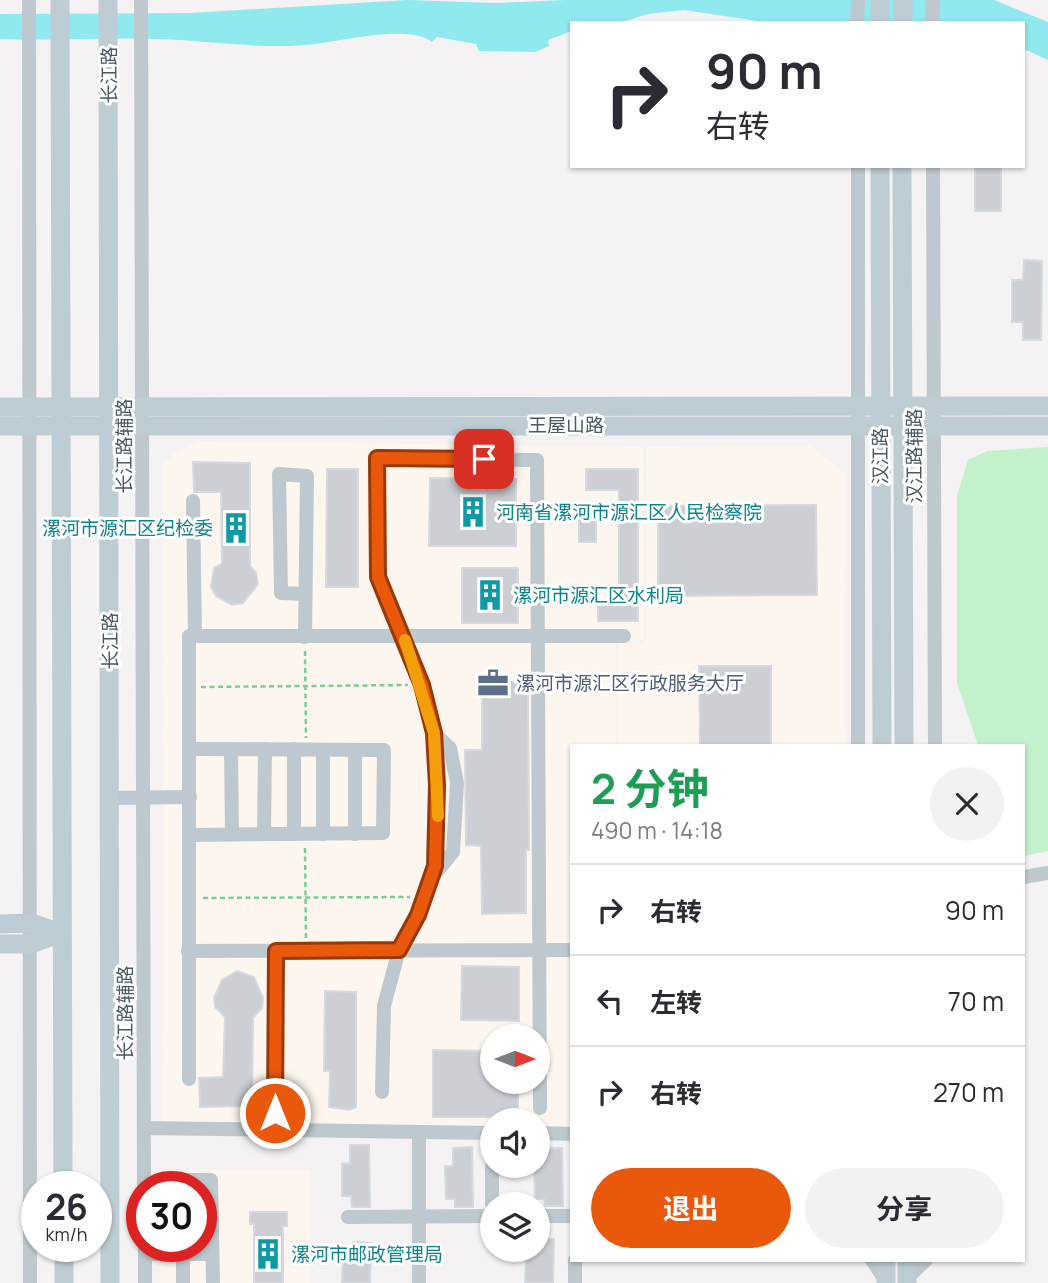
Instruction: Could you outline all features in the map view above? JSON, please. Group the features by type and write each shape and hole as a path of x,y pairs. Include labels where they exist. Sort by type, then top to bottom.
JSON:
{"street":[{"path":"857,21 858,0"},
{"path":"880,0 880,21"},
{"path":"903,0 903,21"},
{"path":"932,21 933,0"},
{"path":"60,4 64,1171"},
{"name":"长江路","path":"108,4 110,1283"},
{"name":"长江路辅路","path":"141,4 144,1171"},
{"path":"29,6 30,1283"},
{"path":"858,168 858,744"},
{"name":"汉江路","path":"880,168 883,744"},
{"name":"汉江路","path":"902,168 904,744"},
{"name":"汉江路辅路","path":"933,168 935,744"},
{"name":"王屋山路","path":"0,407 31,416 143,416 859,406 880,407 933,427 1048,426"},
{"name":"王屋山路","path":"143,416 880,427 933,407 1048,407"},
{"name":"王屋山路","path":"0,426 31,416"},
{"path":"382,1092 384,1006 399,950 435,866 438,823 434,733 422,685 378,577 377,458 537,460 540,1108"},
{"path":"305,594 281,593 279,474 307,476 305,637"},
{"path":"193,501 195,636"},
{"path":"189,1079 189,636 624,636"},
{"path":"189,749 384,750 383,833 190,835"},
{"path":"231,749 232,834"},
{"path":"264,834 265,749"},
{"path":"299,834 300,750"},
{"path":"323,750 323,834"},
{"path":"355,750 355,834"},
{"path":"111,798 190,797"},
{"path":"1025,877 1048,873"},
{"path":"0,923 31,923 61,933"},
{"path":"0,944 31,944 61,933"},
{"path":"188,951 570,950"},
{"path":"275,1113 276,951"},
{"path":"144,1128 480,1133"},
{"path":"419,1132 419,1283"},
{"path":"550,1133 570,1134"},
{"path":"348,1217 480,1216"},
{"path":"550,1216 570,1216"},
{"path":"64,1262 64,1283"},
{"path":"145,1262 145,1283"},
{"path":"183,1262 183,1283"},
{"path":"212,1262 213,1283"},
{"path":"575,1262 575,1283"},
{"path":"873,1262 886,1282"},
{"path":"886,1262 886,1282"},
{"path":"907,1273 923,1262"}],"path":[{"path":"300,750 306,686 305,637"},
{"path":"189,687 422,685"},
{"path":"299,834 306,897 306,950"},
{"path":"190,898 306,897 426,889"}],"shaded area":[{"path":"200,441 643,447 644,640 616,641 616,744 570,744 570,1128 550,1128 550,1108 480,1108 480,1127 162,1123 163,465 175,453"},
{"path":"811,446 845,474 846,744 618,744 618,643 646,643 647,447"},
{"path":"310,1170 310,1283 160,1283 161,1262 217,1262 217,1171 161,1171"}],"green space":[{"path":"1048,447 1048,851 1025,856 1025,744 978,744 957,683 957,496 968,460 987,451"}],"water":[{"path":"408,0 496,3 566,0 994,0 1048,22 1048,60 1025,49 1025,21 757,21 684,10 648,14 625,21 570,21 570,32 548,40 549,46 535,52 479,51 476,44 437,37 432,42 410,34 363,36 282,46 121,38 0,39 0,14 190,13"}],"building":[{"path":"975,168 1001,168 1001,211 975,211"},
{"path":"1024,260 1042,261 1041,340 1023,340 1023,322 1012,322 1012,280 1023,280"},
{"name":"漯河市源汇区纪检委","path":"193,462 250,463 250,566 256,573 258,584 243,603 232,605 216,596 211,587 214,568 222,564 221,492 194,492"},
{"path":"327,469 358,469 358,587 326,587"},
{"path":"586,469 638,469 638,621 598,621 598,605 619,605 619,490 586,490"},
{"name":"河南省漯河市源汇区人民检察院","path":"430,478 516,479 516,546 429,546"},
{"path":"816,505 817,595 658,596 658,506"},
{"path":"579,518 596,518 596,542 579,542"},
{"name":"漯河市源汇区水利局","path":"462,568 518,568 518,623 462,623"},
{"path":"699,666 771,666 771,744 700,744"},
{"path":"482,682 528,682 529,850 526,850 526,913 482,914 481,846 466,845 465,750 482,750"},
{"path":"462,966 519,967 519,1021 461,1020"},
{"path":"237,971 254,977 263,998 262,1008 253,1018 252,1106 200,1107 199,1078 223,1077 225,1017 215,1007 214,998 222,980"},
{"path":"325,991 356,992 356,1107 349,1110 329,1107 330,1071 324,1071"},
{"path":"433,1050 480,1051 480,1094 518,1094 518,1108 480,1108 480,1117 433,1117"},
{"path":"350,1145 369,1145 370,1207 352,1207 351,1196 342,1196 342,1164 350,1163"},
{"path":"472,1147 473,1207 455,1207 455,1199 446,1199 445,1166 453,1166 453,1148"},
{"path":"550,1148 562,1148 563,1206 550,1206 550,1192 535,1192 534,1178 550,1178"},
{"name":"漯河市邮政管理局","path":"250,1212 287,1212 287,1226 283,1226 283,1283 254,1283 254,1224 250,1224"},
{"path":"550,1239 554,1239 553,1283 525,1283 526,1262 550,1262"},
{"path":"353,1242 371,1243 370,1283 342,1283 343,1259 353,1259"}],"slow traffic":[{"path":"405,640 422,685 434,733 438,816"}],"place":[{"name":"河南省漯河市源汇区人民检察院","path":"473,512"},
{"name":"漯河市源汇区纪检委","path":"236,528"},
{"name":"漯河市源汇区水利局","path":"490,595"},
{"name":"漯河市源汇区行政服务大厅","path":"493,683"},
{"name":"漯河市邮政管理局","path":"268,1254"}],"route":[{"path":"275,1113 276,951 399,950 418,915 435,866 438,823 434,733 422,685 378,577 377,458 484,459"}]}
